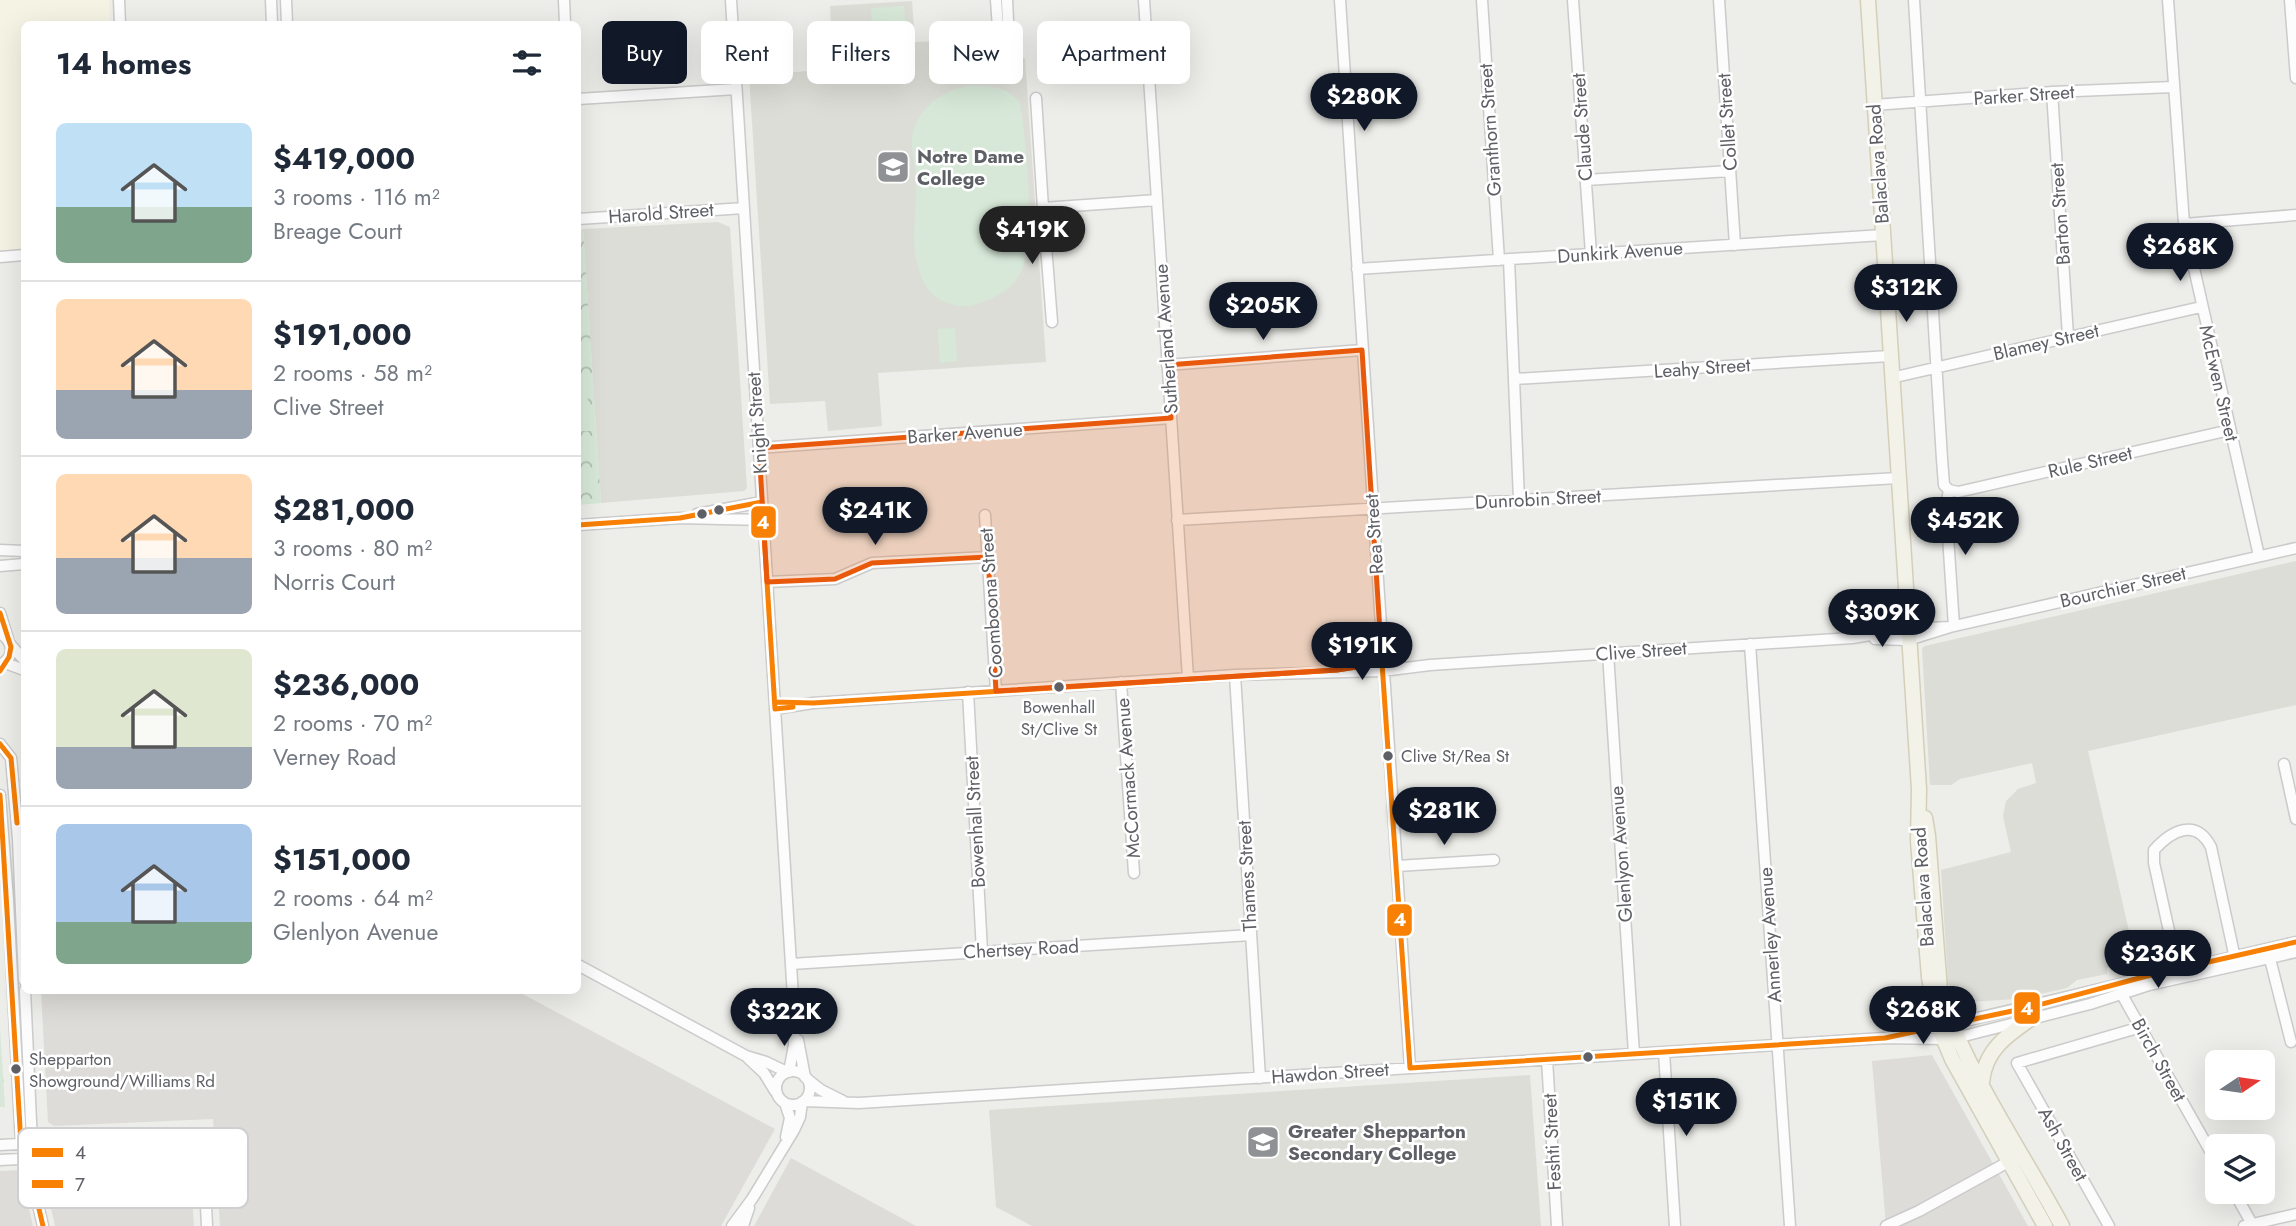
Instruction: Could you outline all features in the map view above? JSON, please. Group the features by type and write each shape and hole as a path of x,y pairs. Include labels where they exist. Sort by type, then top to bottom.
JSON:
{"main road":[{"name":"Balaclava Road","path":"1868,0 1919,789 1918,841 1929,977 1941,1033 1952,1059 2045,1226"},
{"name":"Balaclava Road","path":"1919,789 1928,836 1940,990 1982,1082 2062,1226"},
{"path":"1982,1082 1985,1065 1992,1050 2032,1018"}],"street":[{"path":"119,0 120,21"},
{"path":"271,0 272,21"},
{"path":"286,0 287,21"},
{"path":"564,0 565,21"},
{"name":"Knight Street","path":"731,0 794,1013 794,1045 788,1072"},
{"path":"996,0 999,42 1005,55 1009,41 1007,0"},
{"name":"Sutherland Avenue","path":"1143,0 1188,678"},
{"name":"Rea Street","path":"1340,0 1410,1068"},
{"name":"Granthorn Street","path":"1482,0 1514,380 1519,500"},
{"name":"Claude Street","path":"1573,0 1591,254"},
{"name":"Collet Street","path":"1719,0 1735,245"},
{"path":"1914,0 1943,477 1944,485 1949,491 1946,506 1952,627"},
{"name":"McEwen Street","path":"2168,0 2184,225 2259,556"},
{"path":"2290,0 2296,78"},
{"name":"Parker Street","path":"1874,105 2052,92 2173,87"},
{"path":"581,99 736,89"},
{"name":"Barton Street","path":"2052,92 2068,336"},
{"path":"1035,98 1052,322"},
{"path":"1586,180 1730,171"},
{"path":"1044,208 1157,200"},
{"name":"Harold Street","path":"581,219 744,208"},
{"path":"2184,225 2296,215"},
{"name":"Dunkirk Avenue","path":"1357,269 1883,235"},
{"path":"0,257 21,255"},
{"name":"Blamey Street","path":"1891,378 2201,307"},
{"path":"1167,365 1362,350"},
{"name":"Leahy Street","path":"1514,380 1890,356"},
{"name":"Barker Avenue","path":"759,449 1171,418"},
{"name":"Rule Street","path":"1949,491 1958,492 2230,430"},
{"name":"Dunrobin Street","path":"1178,520 1898,478"},
{"path":"680,518 762,502"},
{"name":"Coomboona Street","path":"985,515 996,691"},
{"path":"581,525 680,518 763,520"},
{"name":"Bourchier Street","path":"1908,634 1952,627 2296,548"},
{"path":"0,550 21,551"},
{"path":"767,582 835,579 872,563 988,557"},
{"path":"0,566 21,564"},
{"path":"0,613 10,654 2,666 21,669"},
{"name":"Clive Street","path":"775,706 1908,634"},
{"path":"6,639 21,656"},
{"name":"Annerley Avenue","path":"1750,644 1790,1226"},
{"name":"Glenlyon Avenue","path":"1608,653 1634,1054"},
{"name":"Thames Street","path":"1235,675 1260,1078"},
{"name":"McCormack Avenue","path":"1121,682 1134,873"},
{"name":"Bowenhall Street","path":"968,692 982,951"},
{"path":"0,744 11,758 21,910"},
{"path":"2284,764 2296,819"},
{"path":"0,795 25,1128"},
{"path":"2235,961 2211,847 2205,835 2198,830 2189,829 2162,841 2154,850 2154,863 2179,974 2235,961 2269,953 2296,942"},
{"path":"1396,866 1494,860"},
{"name":"Chertsey Road","path":"791,964 1251,935"},
{"path":"2269,953 2296,952"},
{"path":"2269,953 2291,1042"},
{"path":"581,967 746,1056 788,1072 797,1072 806,1078 810,1088 797,1123 752,1199 732,1226"},
{"name":"Hawdon Street","path":"1941,1033 1953,1023 2179,974"},
{"name":"Hawdon Street","path":"803,1101 859,1103 1941,1033 1960,1037 2121,993 2179,974"},
{"name":"Birch Street","path":"2121,993 2205,1142"},
{"path":"25,994 26,1128"},
{"name":"Knight Street","path":"794,1013 806,1078"},
{"name":"Ash Street","path":"2109,1226 2017,1063 2141,1027"},
{"path":"1664,1052 1675,1226"},
{"path":"746,1056 764,1073 782,1100 794,1105 803,1101"},
{"name":"Feshti Street","path":"1547,1059 1557,1226"},
{"path":"781,1149 790,1118 777,1082 788,1072"},
{"name":"Hawdon Street","path":"806,1078 833,1097 859,1103"},
{"path":"0,1145 18,1144"},
{"path":"0,1160 18,1159"},
{"path":"1886,1226 2010,1161"},
{"path":"743,1226 752,1199"},
{"path":"2239,1204 2248,1225 2296,1214"},
{"path":"39,1208 43,1226"},
{"path":"207,1208 208,1226"}],"highlighted area":[{"path":"1362,350 1382,663 1337,670 996,691 988,557 872,563 835,579 767,582 759,448 1171,418 1167,365"}],"shaded area":[{"path":"0,0 109,0 110,21 21,21 21,250 0,251"},
{"name":"Notre Dame College","path":"912,1 913,21 831,21 830,6"},
{"name":"Notre Dame College","path":"915,42 929,42 929,84 1023,84 1025,58 1046,362 878,373 882,426 828,431 825,401 770,404 750,84 793,84 793,72 807,71 807,84 915,84"},
{"path":"718,222 730,227 747,488 744,491 601,503 583,229"},
{"path":"2296,561 2296,705 2088,751 2136,962 2107,968 2107,974 2077,980 2067,988 2017,999 1969,1002 1954,993 1948,983 1941,870 2011,852 2003,816 2006,801 2018,789 2036,783 2032,763 1960,779 1951,785 1930,785 1922,648"},
{"path":"41,994 523,994 775,1129 721,1226 220,1226 219,1208 248,1208 248,1128 214,1128 213,1119 54,1126 48,1122"},
{"path":"1932,1055 2028,1226 1886,1226 1872,1061"},
{"name":"Greater Shepparton Secondary College","path":"1530,1075 1541,1226 1032,1226 996,1207 989,1110"},
{"path":"791,1158 916,1226 754,1226"},
{"path":"18,1170 18,1208 29,1208 33,1226 0,1226 0,1171"},
{"path":"51,1208 193,1208 194,1226 55,1226"}],"green space":[{"path":"904,6 905,21 872,21 871,8"},
{"path":"968,86 1004,90 1020,104 1029,218 1024,262 1014,283 993,298 962,306 948,303 931,293 918,265 914,243 916,177 912,142 915,126 930,104 944,94"},
{"path":"581,229 583,229 601,503 581,505"},
{"path":"955,328 957,361 940,363 938,329"},
{"path":"587,389 590,431 581,431 581,390"},
{"path":"0,1027 5,1107 0,1107"}],"transit line":[{"name":"4","path":"581,525 680,518 762,502 775,709 793,707"},
{"name":"7","path":"0,613 11,647 9,657 0,671"},
{"name":"4","path":"775,702 813,703 1337,670 1382,663 1410,1068"},
{"name":"7","path":"0,744 11,758 17,823"},
{"name":"7","path":"0,795 20,1128"},
{"name":"4","path":"1410,1068 1885,1038 2031,1007 2147,976 2296,942"},
{"name":"7","path":"39,1208 43,1226"}],"place":[{"name":"Notre Dame College","path":"893,167"},
{"name":"Bowenhall St/Clive St","path":"1059,687"},
{"name":"Clive St/Rea St","path":"1388,756"},
{"name":"Shepparton Showground/Williams Rd","path":"16,1069"},
{"name":"Greater Shepparton Secondary College","path":"1263,1142"}]}
